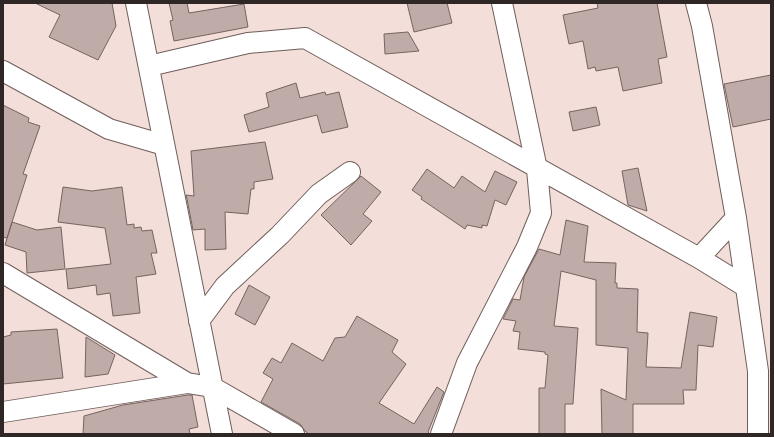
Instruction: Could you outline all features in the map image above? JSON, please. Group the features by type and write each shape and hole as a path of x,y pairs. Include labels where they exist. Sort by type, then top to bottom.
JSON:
{"street":[{"path":"136,3 222,434"},
{"path":"441,434 467,362 527,247 541,213 537,169 502,3"},
{"path":"696,3 702,26 736,218 746,287 758,371 758,434"},
{"path":"149,66 248,43 305,38 537,169 699,258 746,287"},
{"path":"3,71 110,129 164,145"},
{"path":"199,321 225,286 280,234 319,194 350,172"},
{"path":"699,258 736,218"},
{"path":"3,273 187,383"},
{"path":"3,412 187,383 212,387 294,434"}],"building":[{"path":"35,3 112,3 116,26 98,60 49,37 60,15"},
{"path":"169,3 187,3 189,13 244,4 248,27 174,41 170,21 173,20"},
{"path":"407,3 447,3 452,23 414,32"},
{"path":"597,3 657,3 667,57 658,59 662,83 623,91 618,67 596,71 595,67 588,69 583,41 569,44 563,15 598,8"},
{"path":"408,32 419,51 385,54 384,34"},
{"path":"771,75 771,119 733,127 724,84"},
{"path":"296,83 300,98 325,92 326,95 339,92 348,127 322,133 317,115 249,132 244,115 269,107 266,93"},
{"path":"3,105 29,118 28,122 40,126 23,174 27,175 7,238 3,237"},
{"path":"596,107 600,125 573,131 569,112"},
{"path":"265,142 273,179 254,182 254,189 251,189 248,214 225,212 226,249 205,250 205,229 193,230 186,195 194,196 191,151"},
{"path":"638,168 647,211 628,205 622,171"},
{"path":"427,169 454,188 462,176 485,192 495,171 517,182 506,205 495,200 487,226 482,225 482,228 467,225 465,229 421,199 422,197 412,190"},
{"path":"361,176 381,192 363,214 372,221 351,245 321,215"},
{"path":"63,187 92,191 122,187 127,225 134,224 134,228 141,227 142,231 152,230 157,253 151,253 156,274 136,277 140,313 113,316 110,293 97,295 96,285 68,289 66,269 111,264 105,228 58,222"},
{"path":"566,220 588,226 584,262 616,263 615,283 617,283 617,288 638,289 637,332 648,333 646,367 681,368 690,312 717,317 713,347 698,345 696,390 683,390 684,404 633,404 633,434 602,434 601,389 626,400 628,348 596,345 596,280 561,271 554,326 578,328 573,404 565,404 565,434 539,434 539,388 545,388 548,355 545,354 545,352 518,349 520,332 513,331 516,321 503,319 513,299 520,300 524,277 539,249 560,255"},
{"path":"12,222 37,230 61,227 65,269 27,273 26,252 5,245"},
{"path":"249,285 270,297 255,325 235,314"},
{"path":"357,316 398,340 392,352 406,364 379,403 414,424 437,387 444,392 428,432 430,434 309,434 300,424 261,402 273,379 263,373 272,358 281,363 292,343 323,361 335,338 345,337"},
{"path":"57,329 63,378 3,384 3,337 11,335 11,332"},
{"path":"86,337 115,355 108,374 85,377"},
{"path":"192,395 198,427 189,429 190,434 83,434 84,416 123,405"}]}
